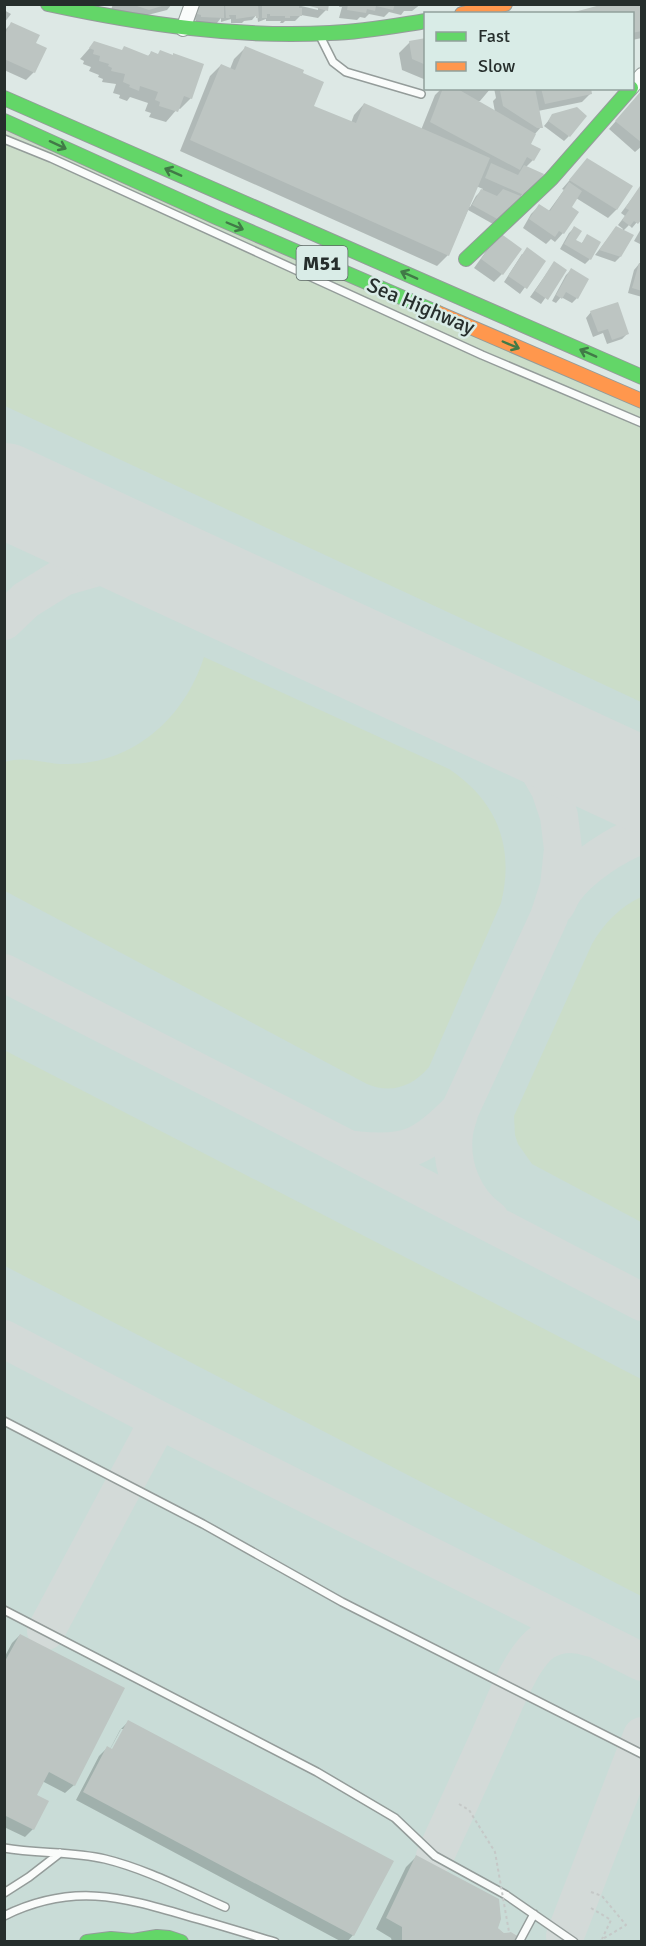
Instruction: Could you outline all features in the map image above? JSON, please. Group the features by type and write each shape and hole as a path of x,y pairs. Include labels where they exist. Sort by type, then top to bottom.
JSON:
{"main road":[{"path":"48,4 119,19 183,29 267,34 374,31 424,21"},
{"path":"471,12 505,4"},
{"path":"466,259 551,179 630,90"},
{"name":"Sea Highway","path":"4,98 642,377"},
{"name":"Sea Highway","path":"4,121 216,217 642,401"},
{"path":"87,1941 111,1939 134,1941 157,1937 175,1940"}],"street":[{"path":"183,29 192,4"}],"lane":[{"path":"319,34 333,62 346,72 421,94"},
{"path":"4,139 51,158 482,355 642,423"},
{"path":"4,1421 203,1524 342,1602 642,1754"},
{"path":"4,1610 308,1767 394,1818 435,1856 492,1887 574,1941"},
{"path":"4,1848 90,1856 120,1863 225,1907"},
{"path":"4,1893 60,1853"},
{"path":"4,1916 30,1905 63,1897 97,1895 147,1904 275,1941"},
{"path":"519,1941 534,1914"}],"path":[{"path":"459,1804 469,1810 495,1852 509,1932"},
{"path":"591,1892 602,1896 626,1925 601,1941"},
{"path":"591,1908 611,1920 601,1941"}],"shaded area":[{"path":"4,131 641,413 641,1941 524,1941 511,1932 504,1933 498,1928 451,1941 5,1941"}],"green space":[{"path":"5,120 641,407 641,702 5,406"},
{"path":"204,657 449,769 479,796 498,827 506,863 501,903 429,1067 416,1080 408,1084 401,1087 384,1088 367,1084 5,891 5,762 29,760 68,764 92,762 114,756 135,746 154,733 184,699"},
{"path":"641,897 641,1222 532,1164 518,1144 514,1116 592,944 613,916"},
{"path":"4,1050 641,1379 641,1596 5,1266"}],"building":[{"path":"131,4 165,4 165,5 149,10"},
{"path":"194,4 224,4 224,18 201,17 193,13"},
{"path":"225,4 258,4 259,18 256,16 236,19 236,15 229,15 230,18 226,18"},
{"path":"262,4 299,4 299,8 302,8 302,16 285,18 285,16 267,14 267,18 262,18"},
{"path":"302,4 329,4 328,11"},
{"path":"348,4 395,4 393,10 376,6 375,11 367,9 366,13 347,10"},
{"path":"604,4 642,4 642,31 634,33 634,12 574,12"},
{"path":"11,22 40,35 36,43 47,48 35,73 4,59 4,36"},
{"path":"424,38 424,64 412,59 409,41"},
{"path":"94,41 122,50 124,46 149,56 151,51 158,54 160,50 204,64 192,99 184,96 178,112 159,106 160,102 155,100 158,92 140,86 139,91 129,87 130,85 123,82 125,74 111,71 109,64 99,61 100,56 93,54 94,50 89,48"},
{"path":"245,46 304,70 303,73 324,82 314,106 356,123 364,103 490,158 449,256 190,140 221,64 235,70"},
{"path":"442,90 459,90 536,134 531,144 541,149 534,161 527,157 520,170 430,122"},
{"path":"535,90 543,128 537,128 503,106 500,91"},
{"path":"542,90 591,90 592,94 545,104"},
{"path":"642,90 642,143 615,121"},
{"path":"577,107 587,116 570,137 548,121 552,114"},
{"path":"587,158 633,186 617,210 569,180"},
{"path":"491,163 518,175 524,165 544,174 526,196 485,178"},
{"path":"569,182 582,191 572,207 579,212 564,234 559,231 555,237 529,219 539,204 550,211"},
{"path":"640,186 642,219 638,224 634,221 630,226 622,220 629,210 625,208"},
{"path":"481,189 497,196 503,189 523,197 499,220 472,205"},
{"path":"574,226 582,231 576,240 582,243 587,234 601,242 591,260 564,244"},
{"path":"616,226 634,235 621,257 599,250"},
{"path":"500,233 522,249 503,275 481,259"},
{"path":"527,247 546,261 527,289 508,276"},
{"path":"554,261 567,270 548,300 535,291"},
{"path":"639,263 642,263 642,291 632,288"},
{"path":"571,268 589,279 578,299 566,292 562,299 556,295"},
{"path":"618,302 629,334 612,340 608,329 598,332 590,311"},
{"path":"20,1634 125,1688 75,1786 49,1772 37,1795 49,1801 34,1830 4,1815 4,1663"},
{"path":"128,1720 394,1861 354,1936 83,1792 107,1746 112,1749"},
{"path":"416,1855 499,1899 501,1919 498,1928 504,1933 511,1932 528,1942 402,1942 402,1927 386,1918"}],"taxiway":[{"path":"4,621 26,600 63,577 105,565 167,565"},
{"path":"356,1150 389,1151 414,1146 436,1133 460,1110 549,917 559,886 563,849 559,816 550,789 538,768 508,730 447,695"},
{"path":"556,905 572,881 589,865 622,844 642,835"},
{"path":"4,973 642,1302"},
{"path":"460,1110 453,1145 460,1181 472,1202 490,1219"},
{"path":"4,1339 159,1420 642,1662"},
{"path":"46,1631 159,1420"},
{"path":"435,1856 512,1686 527,1660 543,1642 555,1636 573,1634 592,1638"},
{"path":"565,1936 642,1736"}],"runway":[{"path":"4,490 642,785"}],"traffic: fast":[{"path":"48,4 118,18 188,28 259,33 342,32 424,21"},
{"path":"466,259 551,179 629,90"},
{"path":"4,98 642,377"},
{"path":"4,121 216,217 438,313"},
{"path":"87,1942 111,1939 133,1941 157,1937 181,1942"}],"traffic: slow":[{"path":"471,12 505,4"},
{"path":"438,313 642,401"}]}
